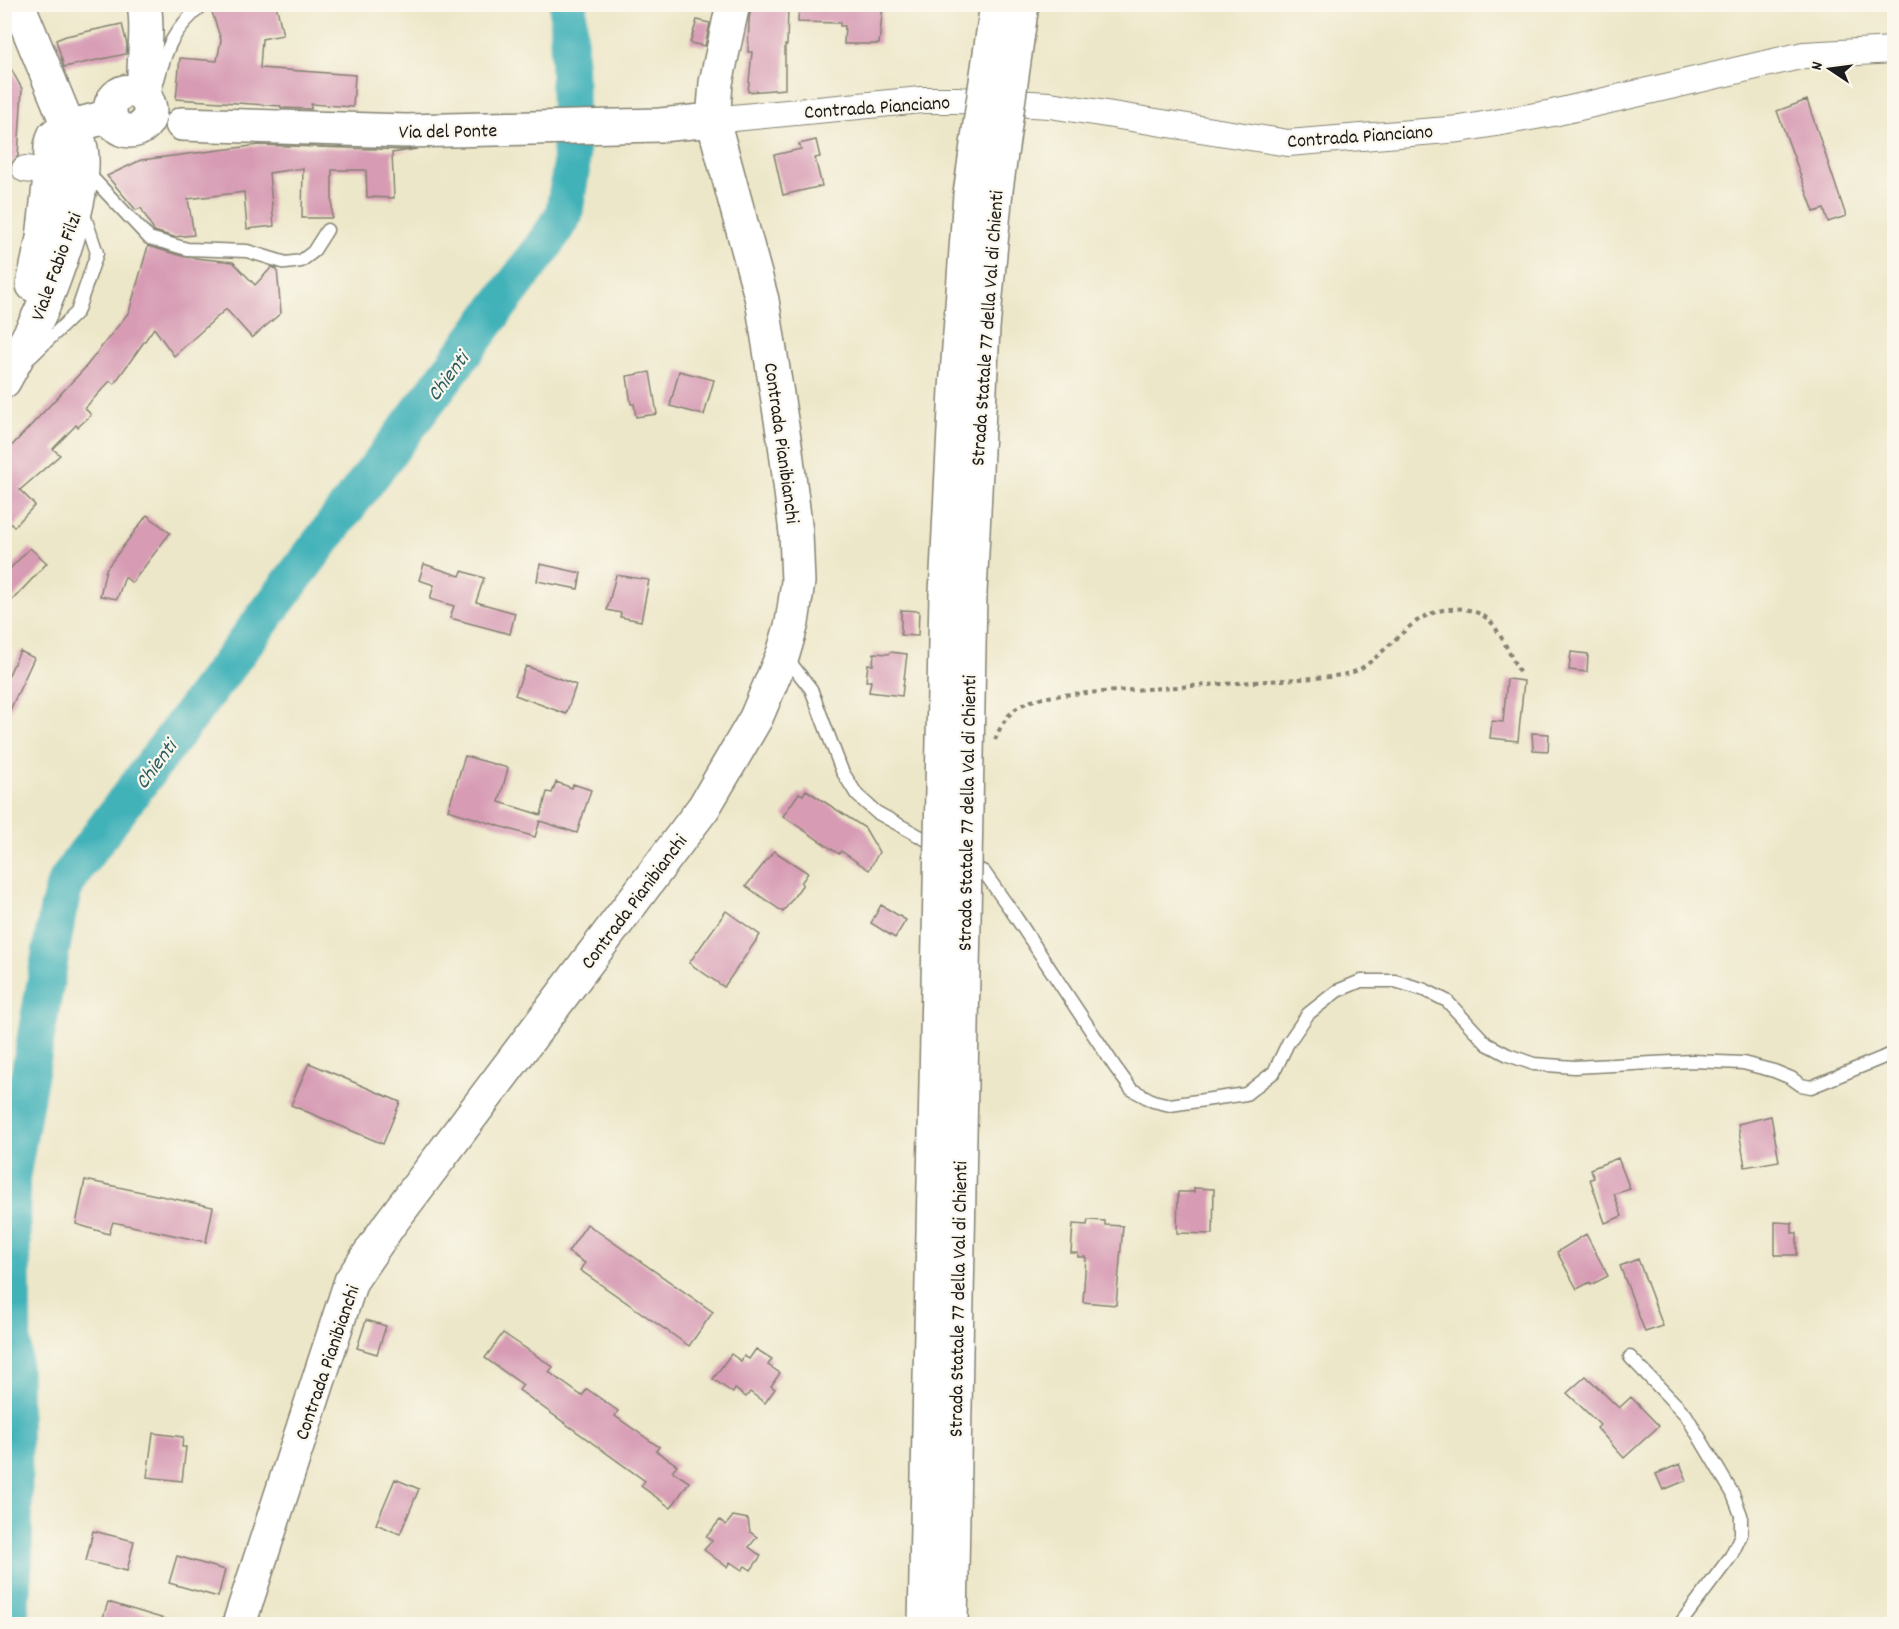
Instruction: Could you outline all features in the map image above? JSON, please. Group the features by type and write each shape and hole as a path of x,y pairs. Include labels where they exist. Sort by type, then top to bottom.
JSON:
{"main road":[{"path":"18,4 69,128 79,138 80,185"},
{"path":"80,185 90,152 132,109 143,81 148,33 144,4"},
{"name":"Contrada Pianibianchi","path":"239,1624 351,1281 389,1225 704,807 756,718 783,654 792,623 798,582 796,533 786,451 762,300 713,120 716,83 733,4"},
{"name":"Strada Statale 77 della Val di Chienti","path":"925,1624 946,593 956,389 970,194 997,4"},
{"name":"Strada Statale 77 della Val di Chienti","path":"951,1624 970,593 985,305 996,190 1022,4"},
{"name":"Via del Ponte","path":"55,91 92,105 132,109 182,124 406,131 660,125 713,120"},
{"name":"Via del Ponte","path":"69,128 132,109"},
{"name":"Viale Fabio Filzi","path":"4,381 33,285 43,238 29,171 51,146 54,136 61,129 69,128"},
{"path":"29,171 68,187 80,185"},
{"name":"Viale Fabio Filzi","path":"4,381 38,319 66,244 80,185"}],"street":[{"name":"Contrada Pianciano","path":"713,120 921,100 957,100 1050,105 1288,142 1460,129 1553,113 1804,55 1894,50"}],"lane":[{"path":"132,109 153,100 171,40 180,25 204,4"},
{"path":"80,185 149,238 187,249 247,251 286,264 301,261 313,252 327,230"},
{"path":"783,654 811,689 842,771 857,795 876,812 984,872 1114,1067 1131,1089 1153,1101 1170,1105 1246,1094 1274,1072 1288,1043 1308,1014 1337,991 1361,981 1395,981 1425,990 1447,1001 1488,1044 1508,1055 1534,1064 1574,1067 1692,1061 1743,1063 1774,1071 1791,1078 1801,1086 1810,1087 1894,1053"},
{"path":"1630,1357 1686,1415 1733,1494 1741,1515 1741,1535 1731,1556 1680,1624"}],"path":[{"path":"995,741 1001,725 1010,712 1036,699 1083,693 1329,677 1358,670 1379,656 1418,620 1438,611 1458,607 1477,612 1492,622 1520,674"}],"building":[{"path":"212,4 276,4 283,35 262,39 260,68 355,75 353,107 311,104 311,109 281,108 281,106 176,99 180,58 217,61 221,40 211,9"},
{"path":"751,4 788,6 785,89 748,92 752,52 748,52"},
{"path":"799,4 883,4 879,44 844,44 845,26 840,26 840,23 798,22"},
{"path":"697,20 710,23 705,46 690,43"},
{"path":"122,24 127,45 126,54 64,67 56,40"},
{"path":"4,56 22,89 18,156 12,163 4,162"},
{"path":"1807,100 1846,216 1828,222 1824,209 1814,212 1777,111"},
{"path":"816,140 820,157 815,158 822,186 783,195 774,155 801,149 799,144"},
{"path":"259,145 417,149 392,153 394,198 367,197 366,170 332,170 332,218 302,218 303,168 269,173 274,226 247,229 244,192 188,199 194,235 174,237 154,231 141,208 136,210 107,176 141,160"},
{"path":"148,246 185,257 233,262 255,285 272,267 277,269 281,313 252,338 226,309 174,356 154,328 114,384 110,381 85,408 91,415 78,427 76,425 53,449 60,455 20,490 35,505 14,527 4,517 4,454 84,369 129,312"},
{"path":"679,371 714,380 704,415 670,406"},
{"path":"650,372 657,414 636,417 634,404 631,404 627,376"},
{"path":"147,515 170,533 132,583 125,577 117,599 100,596 106,569"},
{"path":"30,548 47,563 4,609 4,575"},
{"path":"424,564 460,576 462,571 484,578 476,602 515,613 510,634 450,618 454,606 430,599 434,585 419,580"},
{"path":"540,564 581,573 578,589 537,581"},
{"path":"616,575 649,580 641,621 620,617 621,613 607,610"},
{"path":"901,610 919,611 918,636 901,635"},
{"path":"20,651 34,658 4,723 4,685"},
{"path":"890,652 907,654 902,696 869,692 871,681 866,681 868,664 873,665 874,653 889,654"},
{"path":"1571,652 1588,654 1587,672 1569,670"},
{"path":"526,666 576,685 566,714 515,695"},
{"path":"1507,679 1524,681 1518,741 1490,738 1492,721 1503,722"},
{"path":"1532,733 1549,734 1548,751 1533,750"},
{"path":"465,756 508,768 499,802 541,815 547,792 552,793 556,782 572,788 573,784 591,790 577,833 540,821 535,837 448,810"},
{"path":"806,790 865,828 879,852 869,870 841,851 839,854 783,816 799,793 803,795"},
{"path":"774,851 808,873 783,912 746,886"},
{"path":"881,905 906,920 895,938 871,923"},
{"path":"726,911 760,935 724,987 689,963"},
{"path":"309,1063 400,1102 383,1144 291,1105"},
{"path":"1771,1116 1779,1161 1745,1167 1738,1124"},
{"path":"1618,1158 1630,1189 1614,1194 1622,1216 1605,1223 1590,1179 1594,1178 1590,1169"},
{"path":"85,1180 213,1207 206,1242 113,1222 109,1234 76,1224"},
{"path":"1194,1188 1214,1189 1213,1234 1177,1233 1178,1192 1194,1192"},
{"path":"1088,1220 1105,1221 1105,1225 1123,1226 1116,1305 1083,1302 1086,1257 1078,1257 1078,1253 1071,1253 1073,1224 1087,1225"},
{"path":"1775,1222 1792,1223 1792,1233 1797,1233 1797,1255 1775,1255"},
{"path":"587,1224 713,1312 689,1346 580,1270 585,1263 568,1252"},
{"path":"1586,1234 1608,1276 1577,1289 1557,1252"},
{"path":"1638,1259 1663,1326 1645,1332 1620,1266"},
{"path":"366,1320 386,1326 377,1354 357,1348"},
{"path":"503,1333 553,1367 549,1372 582,1396 587,1389 618,1411 615,1416 659,1447 656,1451 677,1465 672,1471 689,1482 671,1508 641,1486 645,1481 519,1390 523,1385 485,1358"},
{"path":"756,1349 772,1359 768,1365 780,1373 771,1386 775,1389 765,1403 750,1392 746,1397 735,1389 733,1393 713,1379 731,1354 741,1361 744,1356 749,1359"},
{"path":"1586,1376 1619,1408 1631,1397 1659,1426 1624,1458 1597,1428 1600,1425 1567,1393"},
{"path":"153,1433 183,1437 182,1447 186,1447 182,1481 147,1477"},
{"path":"1680,1464 1687,1480 1663,1490 1656,1474"},
{"path":"395,1479 419,1489 400,1534 376,1524"},
{"path":"733,1516 748,1519 750,1532 757,1537 749,1547 761,1556 751,1570 745,1566 742,1570 730,1562 727,1567 704,1550 712,1541 706,1537 720,1520 726,1525"},
{"path":"93,1531 134,1541 127,1571 86,1561"},
{"path":"177,1556 225,1570 218,1597 169,1583"},
{"path":"108,1602 168,1620 168,1624 101,1624"}],"waterway":[{"name":"Chienti","path":"9,1624 14,1559 11,1179 58,911 65,884 544,246 564,214 571,170 568,4"}]}
